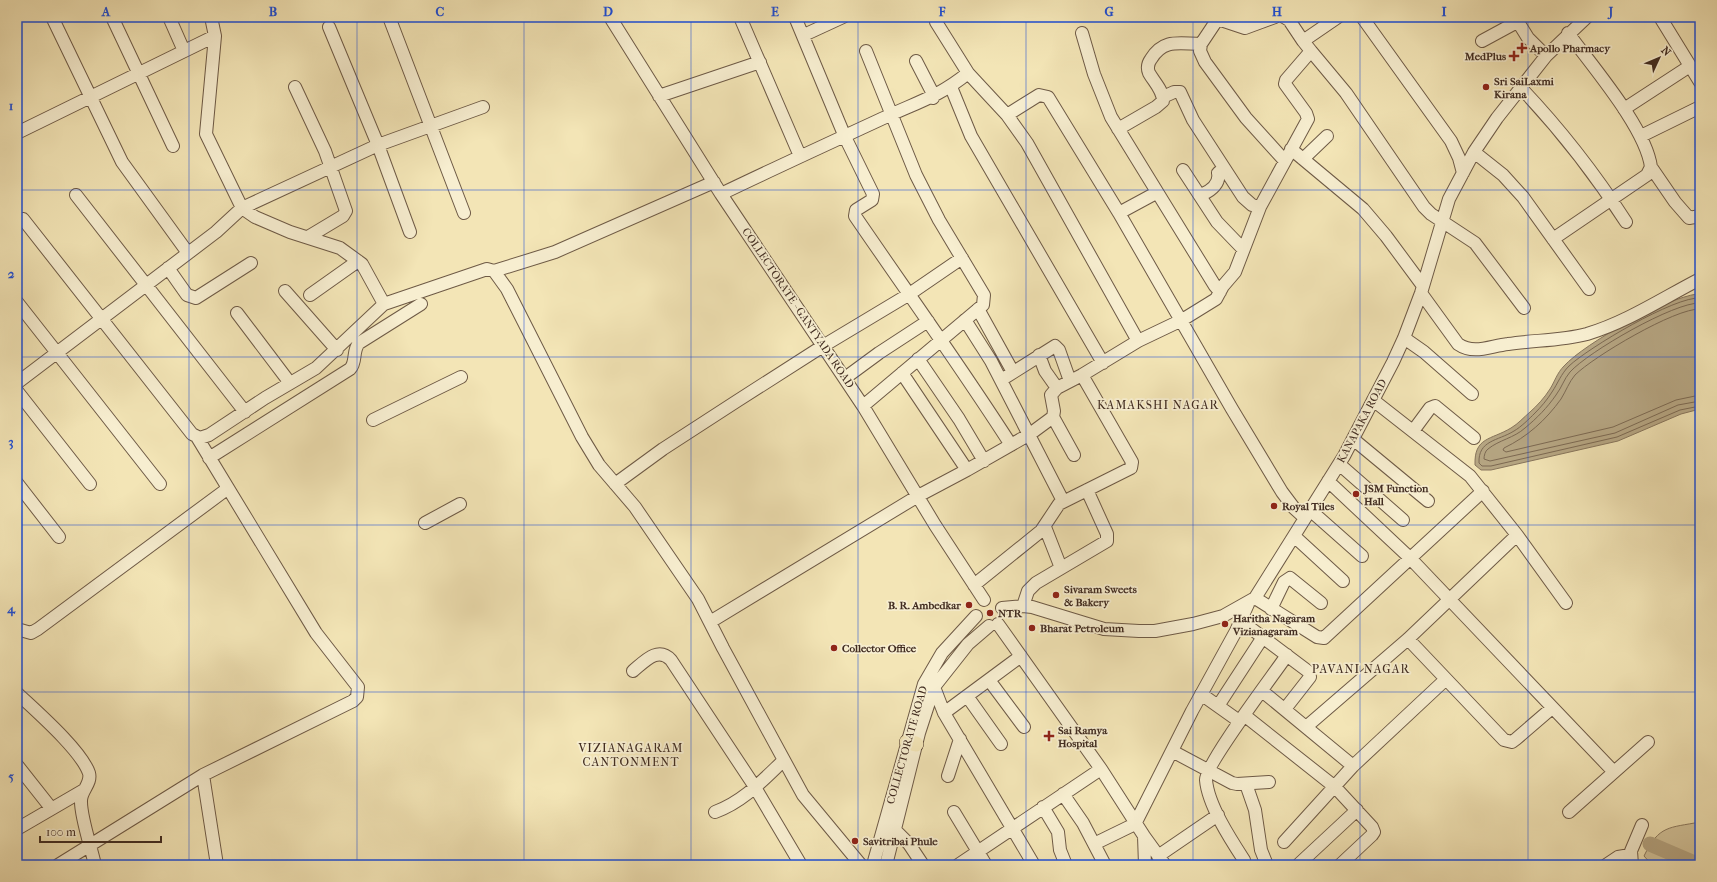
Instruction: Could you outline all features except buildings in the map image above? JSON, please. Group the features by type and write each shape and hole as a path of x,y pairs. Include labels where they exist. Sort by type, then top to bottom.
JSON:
{"street":[{"path":"52,17 122,162 188,253"},
{"path":"112,17 173,146"},
{"path":"169,17 184,51"},
{"path":"211,17 215,36 206,134 242,208 255,217 290,232 340,248 362,264 384,304"},
{"path":"389,17 464,213"},
{"name":"COLLECTORATE - GANTYADA ROAD","path":"610,17 721,194 863,406 984,600"},
{"path":"740,17 800,156"},
{"path":"796,17 845,138 873,196 872,200 855,211 855,216 908,295 941,339 1011,445"},
{"path":"804,35 843,17"},
{"path":"937,17 936,22 968,73 1006,115 1045,173 1138,341"},
{"path":"1275,17 1245,28 1219,18 1201,44 1200,51 1205,62 1246,118 1284,160"},
{"path":"1284,17 1289,20 1303,41 1346,93 1424,207 1442,222 1475,242 1524,308"},
{"path":"1303,41 1338,17"},
{"path":"1362,17 1450,141 1459,158 1462,173"},
{"path":"1660,17 1700,82"},
{"name":"KANAPAKA ROAD","path":"1135,824 1201,694 1241,621 1339,464 1373,400 1404,338 1422,289 1449,198 1462,173 1497,118 1546,56 1584,18"},
{"path":"1482,41 1516,20 1528,38 1546,56"},
{"path":"329,27 378,145 410,232"},
{"path":"1082,32 1094,74 1111,117 1156,194 1214,286 1220,292"},
{"path":"1568,33 1624,109 1641,136 1651,167 1675,202 1689,218 1700,216"},
{"path":"17,133 138,72 215,36"},
{"path":"1118,130 1162,103 1163,97 1148,69 1148,63 1155,52 1163,45 1201,44"},
{"path":"863,406 978,309 984,302 984,295 939,220 926,195 891,115 866,51"},
{"path":"710,622 918,496 984,461 1030,434 1053,417 1054,411 1051,395 1057,388 1103,363 1138,341 1182,320 1212,302 1235,272 1260,207 1308,116 1285,84 1286,80 1311,51"},
{"path":"916,61 932,92 932,98"},
{"path":"659,96 760,62"},
{"path":"1624,109 1690,66"},
{"path":"721,194 800,156 845,138 891,115 932,98 968,73"},
{"path":"951,86 971,136 1103,363"},
{"path":"295,87 330,167 346,211 343,216 308,237"},
{"path":"1521,88 1558,128 1611,199 1626,222"},
{"path":"1163,97 1174,92 1180,92 1193,120 1243,197 1252,205 1260,207"},
{"path":"1006,115 1039,95 1048,98 1119,213 1232,409 1278,485 1294,508 1308,514 1362,556"},
{"path":"17,383 216,232 242,208 378,145 483,107"},
{"path":"1641,136 1700,107"},
{"path":"1303,159 1327,136"},
{"path":"1290,149 1363,209 1386,236 1458,344 1465,349 1475,350 1507,344 1569,338 1586,334 1617,322 1700,279"},
{"path":"1474,152 1511,184 1589,289"},
{"path":"1553,239 1647,175 1651,167"},
{"path":"1198,193 1204,194 1215,187 1219,178 1218,173 1224,168"},
{"path":"1183,170 1217,222 1243,249"},
{"path":"494,271 555,252 714,182"},
{"path":"1119,213 1156,194"},
{"path":"76,195 245,412"},
{"path":"24,220 192,434 197,437 227,489 316,633 358,687 358,692 353,701 203,775 58,865"},
{"path":"615,484 662,450 823,346 908,295 962,258"},
{"path":"310,295 358,261"},
{"path":"168,268 187,295 196,298 251,263"},
{"path":"197,437 205,437 316,368 337,350 384,304 488,269 494,271 507,289 582,437 599,465 635,507 658,538 698,599 803,794 861,865"},
{"path":"285,291 337,350"},
{"path":"17,302 160,484"},
{"path":"209,458 350,369 353,366 354,350 359,343 421,304"},
{"path":"978,309 1013,372"},
{"path":"237,313 290,383"},
{"path":"965,320 991,361 1030,434 1063,501"},
{"path":"845,378 879,353 928,321"},
{"path":"1404,338 1424,352 1472,394"},
{"path":"1001,380 1052,347 1057,348 1070,382"},
{"path":"1039,355 1045,371 1057,388"},
{"path":"918,360 959,419 984,461"},
{"path":"902,373 967,470"},
{"path":"974,585 1045,527 1054,508 1063,501 1129,471 1132,466 1082,375"},
{"path":"373,420 462,377"},
{"path":"17,391 90,484"},
{"path":"1373,400 1462,469 1483,491 1566,603"},
{"path":"1413,430 1430,408 1435,406 1474,438"},
{"path":"1053,417 1074,455"},
{"path":"1353,439 1428,501"},
{"path":"1339,464 1403,520"},
{"path":"1328,481 1410,558 1449,601 1614,772"},
{"path":"17,483 59,537"},
{"path":"17,629 31,633 38,629 227,489"},
{"path":"1023,606 1032,587 1061,568 1104,544 1108,537 1087,490"},
{"path":"1002,608 1023,606 1059,614 1104,629 1139,631 1193,624 1223,616 1256,595 1271,608 1317,637 1324,638 1483,491"},
{"path":"425,523 460,504"},
{"path":"1045,527 1061,568"},
{"path":"1306,727 1408,639 1517,535"},
{"path":"1294,536 1343,581"},
{"path":"1271,608 1284,582 1290,578 1321,603"},
{"path":"984,600 993,599 1002,608 1003,616 994,625"},
{"name":"COLLECTORATE ROAD","path":"886,865 895,830 924,684 942,653 976,616 978,606 984,600"},
{"path":"976,616 981,623 994,625 1021,656 1101,769 1135,824 1161,861 1218,815"},
{"path":"1241,621 1308,670 1310,674 1285,709"},
{"name":"COLLECTORATE ROAD","path":"873,865 912,743 934,687 968,644 994,625"},
{"path":"957,636 968,644"},
{"path":"1218,706 1263,637"},
{"path":"1408,639 1504,740 1508,742 1516,739 1552,708"},
{"path":"633,671 656,654 662,653 667,655 755,788 801,865"},
{"path":"1245,865 1244,860 1225,831 1206,780 1208,771 1242,718 1287,655"},
{"path":"944,713 1021,656"},
{"path":"989,680 1024,726"},
{"path":"1284,842 1353,766 1446,680"},
{"path":"934,687 944,713 1034,865"},
{"path":"1262,691 1353,766"},
{"path":"17,693 53,726 89,774 89,783 84,790 80,801 95,865"},
{"path":"1201,694 1218,706 1242,718 1335,787 1372,827 1374,832 1340,865"},
{"path":"967,696 1001,744"},
{"path":"948,776 960,740"},
{"path":"1570,812 1648,742"},
{"path":"1172,751 1232,783 1246,784 1269,782"},
{"path":"715,812 731,805 755,788 784,760"},
{"path":"17,765 51,808"},
{"path":"958,865 1012,827 1101,769"},
{"path":"203,775 217,865"},
{"path":"1246,784 1254,810 1261,850 1267,865"},
{"path":"17,829 84,790"},
{"path":"1063,794 1083,823 1105,865"},
{"path":"1043,807 1058,832 1060,850 1066,865"},
{"path":"1299,864 1357,810"},
{"path":"954,812 986,865"},
{"path":"1094,844 1135,824"},
{"path":"1606,865 1618,857 1631,860 1642,825"},
{"path":"895,830 909,844 923,865"},
{"path":"1144,836 1145,865"}],"shaded area":[{"path":"1700,822 1700,865 1652,865 1644,856 1649,846 1660,833 1680,825"}],"water":[{"path":"1697,294 1700,295 1700,409 1681,414 1618,441 1491,470 1481,470 1475,465 1477,449 1481,444 1485,440 1514,426 1533,410 1548,392 1558,374 1574,356 1607,334 1647,312 1683,297"}],"waterway":[{"path":"1650,844 1699,865"}],"place":[{"name":"Apollo Pharmacy","path":"1522,48"},
{"name":"MedPlus","path":"1514,56"},
{"name":"Sri SaiLaxmi Kirana","path":"1486,87"},
{"name":"JSM Function Hall","path":"1356,494"},
{"name":"Royal Tiles","path":"1274,506"},
{"name":"Sivaram Sweets & Bakery","path":"1056,595"},
{"name":"B. R. Ambedkar","path":"969,605"},
{"name":"NTR","path":"990,613"},
{"name":"Haritha Nagaram Vizianagaram","path":"1225,624"},
{"name":"Bharat Petroleum","path":"1032,628"},
{"name":"Collector Office","path":"834,648"},
{"name":"Sai Ramya Hospital","path":"1049,736"},
{"name":"Savitribai Phule","path":"855,841"}],"district":[{"name":"KAMAKSHI NAGAR","path":"1158,405"},
{"name":"PAVANI NAGAR","path":"1361,669"},
{"name":"VIZIANAGARAM CANTONMENT","path":"631,755"}]}
